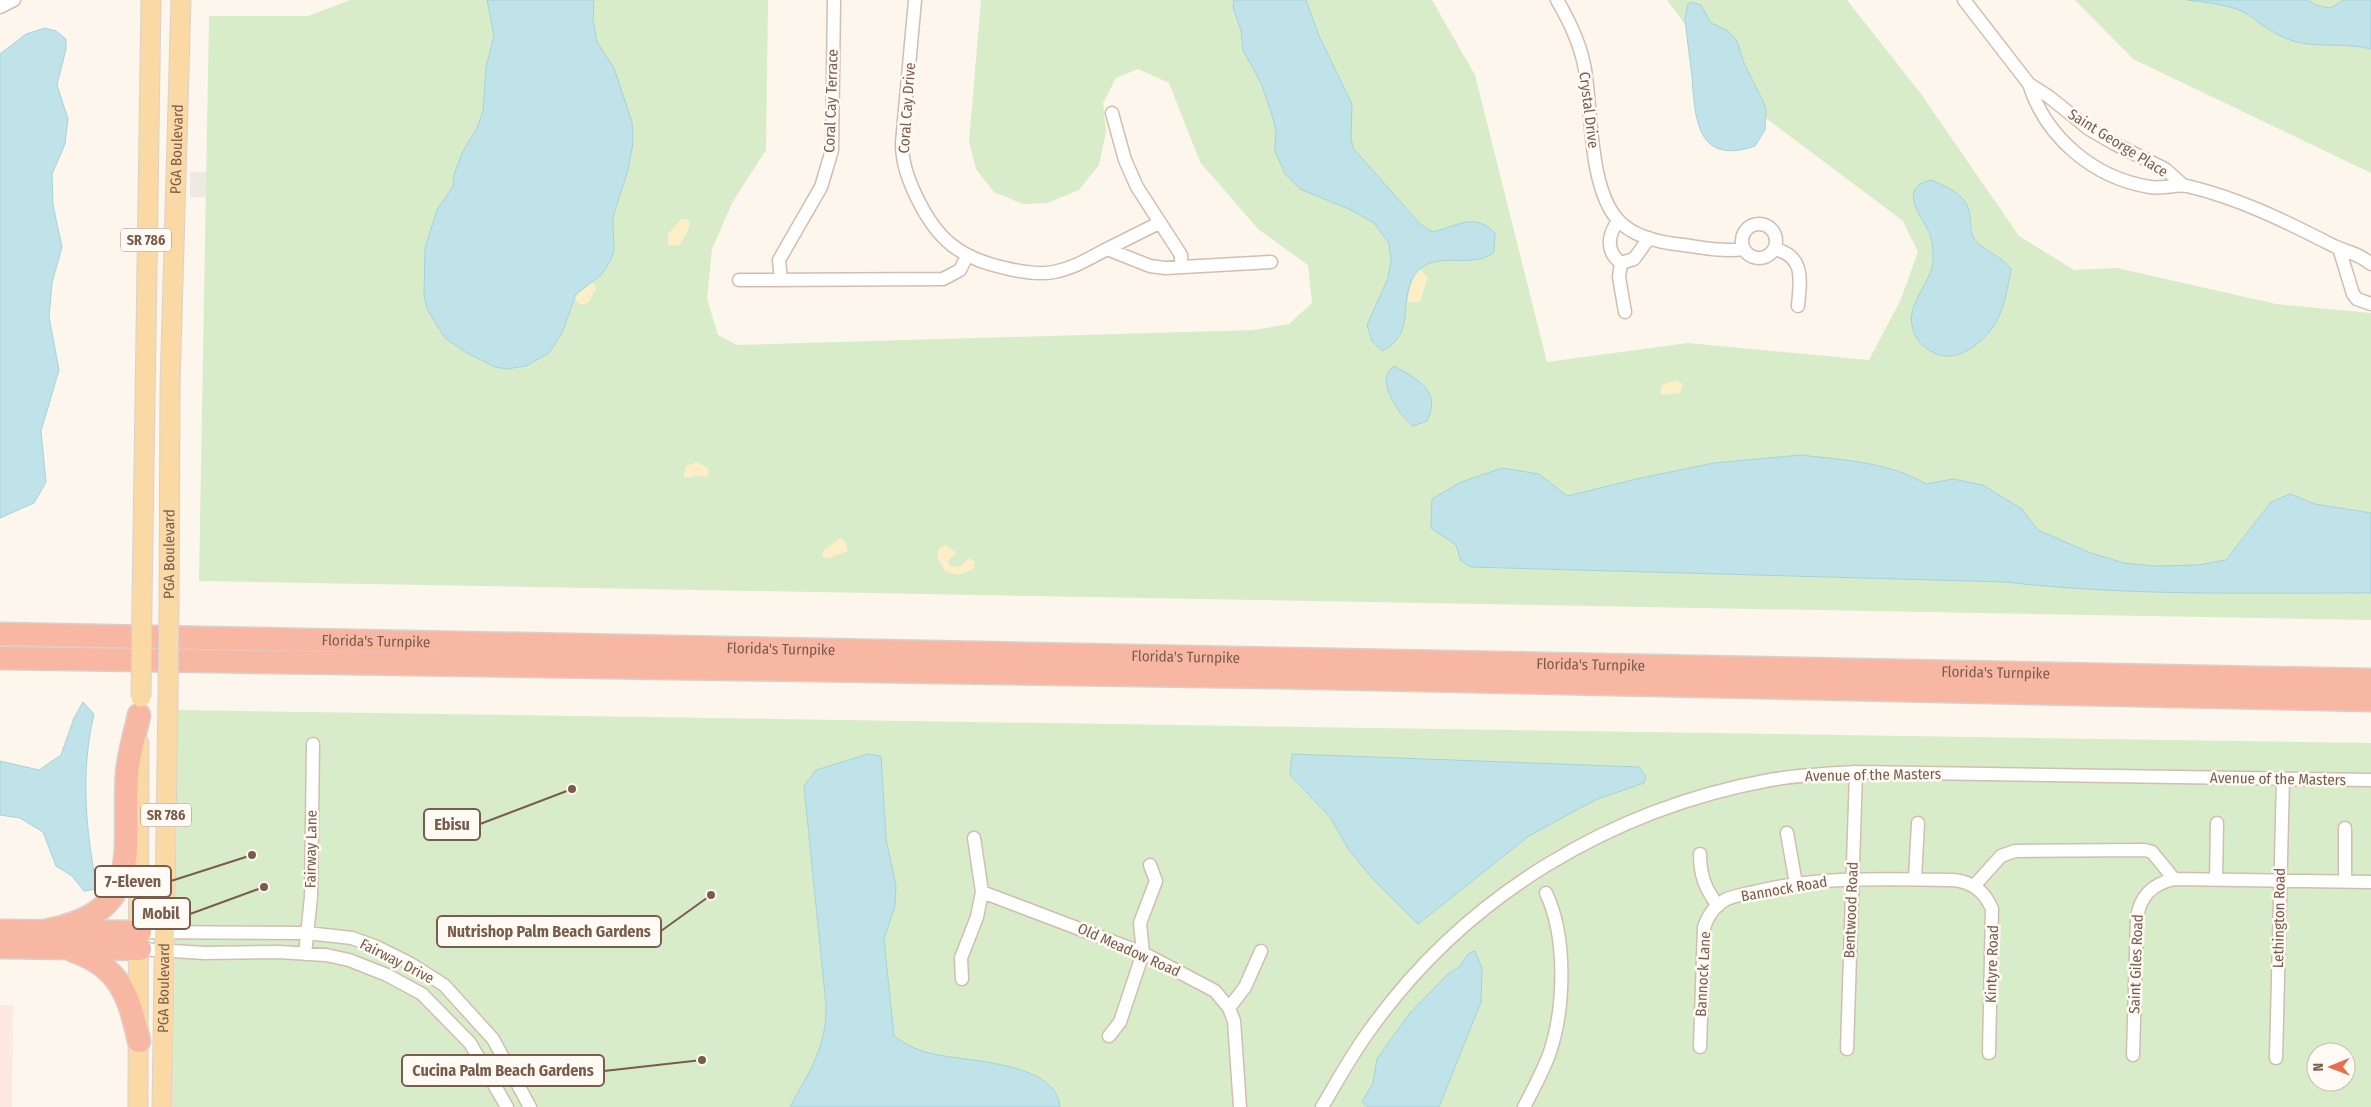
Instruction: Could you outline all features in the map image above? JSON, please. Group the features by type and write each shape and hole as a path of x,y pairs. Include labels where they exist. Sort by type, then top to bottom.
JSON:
{"highway":[{"name":"Florida's Turnpike","path":"3,633 1133,657 2371,680"},
{"name":"Florida's Turnpike","path":"0,658 1276,677 2371,700"},
{"path":"48,930 80,922 93,916 108,902 120,883 126,861 127,774 140,706"},
{"path":"0,931 48,930 140,940"},
{"path":"0,947 66,948 140,940"},
{"path":"66,948 93,958 120,984 131,1005 139,1040"}],"main road":[{"name":"PGA Boulevard","path":"138,1107 140,706 151,0"},
{"name":"PGA Boulevard","path":"162,1107 170,387 181,0"}],"street":[{"path":"0,7 14,0"},
{"name":"Coral Cay Terrace","path":"781,280 779,260 821,186 832,150 834,0"},
{"name":"Coral Cay Drive","path":"915,0 902,143 904,166 908,180 928,221 946,241 967,256 992,266 1036,273 1068,269 1159,223"},
{"name":"Crystal Drive","path":"1557,0 1580,49 1585,69 1598,181 1609,208 1618,221"},
{"name":"Saint George Place","path":"1964,0 2029,84 2048,96 2089,129 2165,169 2183,185"},
{"name":"Saint George Place","path":"2029,84 2036,106 2052,128 2084,160 2108,174 2134,184 2171,188 2183,185 2205,190 2270,214 2339,248 2359,255 2371,264"},
{"path":"1112,114 1125,160 1137,187 1181,255 1181,267"},
{"path":"1621,263 1615,258 1609,245 1611,231 1618,221 1649,238 1664,243 1732,251 1744,249"},
{"path":"1759,224 1770,228 1774,233 1776,244 1774,249 1762,258 1752,256 1744,249 1743,238 1745,232 1754,225 1759,224"},
{"path":"1621,263 1634,258 1649,238"},
{"path":"2339,248 2353,294 2364,303 2371,304"},
{"path":"1107,249 1157,268 1271,262"},
{"path":"1774,249 1788,254 1798,265 1801,279 1798,306"},
{"path":"739,280 942,279 960,270 967,256"},
{"path":"1621,263 1619,277 1625,312"},
{"name":"Fairway Lane","path":"305,954 310,898 313,744"},
{"name":"Avenue of the Masters","path":"1322,1107 1369,1030 1423,965 1472,918 1533,873 1571,850 1623,824 1682,801 1771,780 1856,772 2371,780"},
{"name":"Bentwood Road","path":"1847,1049 1856,772"},
{"name":"Lethington Road","path":"2276,1058 2283,778"},
{"path":"1915,879 1918,823"},
{"path":"2216,880 2217,823"},
{"path":"2345,828 2346,882"},
{"path":"1787,833 1796,884"},
{"path":"962,979 961,958 977,917 982,892 974,838"},
{"path":"1852,879 1954,880 1974,886 2001,856 2008,852 2074,850 2145,850 2152,852 2174,879"},
{"path":"1700,854 1700,874 1718,906"},
{"path":"1109,1036 1120,1022 1143,953 1140,923 1156,882 1150,864"},
{"name":"Bannock Road","path":"1718,906 1732,898 1796,884 1852,879"},
{"name":"Saint Giles Road","path":"2133,1055 2138,911 2148,891 2160,883 2174,879 2371,882"},
{"name":"Kintyre Road","path":"1974,886 1986,896 1993,916 1989,1053"},
{"name":"Old Meadow Road","path":"982,892 1143,953 1208,987 1220,996 1228,1008 1235,1028 1240,1107"},
{"path":"1524,1107 1549,1054 1558,1007 1560,941 1553,908 1546,893"},
{"name":"Bannock Lane","path":"1700,1047 1703,935 1707,920 1718,906"},
{"name":"Fairway Drive","path":"140,940 165,932 307,933 352,938 360,941 411,964 444,985 493,1040 530,1107"},
{"name":"Fairway Drive","path":"140,940 164,951 305,954 349,960 387,975 422,994 470,1043 507,1107"},
{"path":"1228,1008 1245,987 1261,951"}],"shaded area":[{"path":"190,172 214,172 213,198 190,197"},
{"path":"0,1005 13,1005 12,1107 0,1107"}],"green space":[{"path":"350,0 768,0 766,150 732,203 712,249 707,299 718,335 737,345 1254,330 1289,324 1312,303 1308,265 1258,229 1200,162 1169,83 1138,69 1116,78 1103,103 1106,132 1099,165 1079,190 1047,203 1023,204 994,192 976,169 969,142 981,0 1432,0 1475,75 1547,362 1688,343 1869,360 1901,299 1918,252 1903,221 1739,98 1667,0 1847,0 1921,94 2019,236 2074,270 2117,268 2276,304 2371,313 2371,620 199,581 209,16 308,16"},
{"path":"2075,0 2371,0 2371,173 2133,59"},
{"path":"178,710 2371,743 2371,1107 173,1107"}],"sand":[{"path":"681,219 686,219 690,222 686,235 678,246 668,245 668,234"},
{"path":"1420,269 1428,277 1420,302 1407,302 1413,277"},
{"path":"592,282 596,289 588,303 581,305 574,298"},
{"path":"1676,380 1683,384 1680,393 1662,395 1660,392 1662,385"},
{"path":"697,462 708,468 709,474 707,477 695,476 686,478 683,476 686,466"},
{"path":"840,538 845,541 848,551 826,559 822,556 823,551"},
{"path":"946,545 956,553 948,560 950,566 959,567 969,558 975,562 973,569 959,575 946,572 937,558 939,548"}],"water":[{"path":"487,0 594,0 593,19 597,42 614,68 632,122 633,143 628,170 613,217 614,250 611,260 601,275 576,294 562,333 549,353 526,366 507,369 495,367 467,353 445,338 427,309 424,295 425,248 437,210 453,186 454,175 462,153 477,128 483,111 486,67 494,36"},
{"path":"1234,0 1306,0 1319,36 1352,104 1351,137 1353,148 1420,224 1433,232 1466,222 1473,222 1488,227 1495,233 1494,252 1486,257 1476,260 1435,262 1426,265 1418,271 1411,281 1404,324 1400,334 1393,343 1382,351 1372,341 1367,325 1388,278 1391,261 1389,243 1374,223 1351,210 1300,189 1285,174 1275,151 1276,130 1272,115 1261,83 1243,50 1241,30 1233,8"},
{"path":"2187,0 2308,0 2316,5 2330,8 2344,0 2371,0 2371,49 2294,41 2273,32 2235,8"},
{"path":"1692,2 1701,5 1711,23 1727,30 1737,41 1744,63 1766,109 1765,130 1755,146 1736,150 1721,150 1710,144 1703,135 1695,108 1685,19 1688,4"},
{"path":"45,28 56,31 66,39 66,49 57,85 68,119 65,144 52,174 53,205 62,247 52,283 49,317 59,370 41,431 46,482 34,503 0,518 0,54 26,34"},
{"path":"1931,180 1951,189 1962,198 1969,210 1971,232 1975,240 2011,269 2003,306 1997,321 1980,341 1956,355 1938,354 1923,346 1915,335 1911,319 1916,301 1933,264 1930,235 1918,212 1913,196 1920,184"},
{"path":"1394,366 1419,381 1425,387 1432,401 1427,421 1413,426 1394,403 1386,381 1388,374"},
{"path":"1801,455 1881,466 1926,484 1953,479 1983,485 2022,509 2038,530 2091,553 2124,563 2154,566 2199,565 2226,560 2271,502 2290,494 2315,504 2371,513 2371,593 2142,592 2005,582 1471,567 1461,561 1456,545 1431,528 1432,499 1461,482 1502,468 1539,474 1567,496 1714,463"},
{"path":"83,702 94,714 87,758 86,802 97,889 84,891 72,876 56,866 43,832 20,818 0,815 0,761 39,770 61,755 74,718"},
{"path":"868,754 881,756 886,839 896,886 895,906 884,939 894,1036 924,1052 1006,1066 1026,1072 1043,1080 1055,1092 1060,1107 790,1107 816,1059 826,1020 804,786 816,770"},
{"path":"1292,754 1639,767 1646,776 1644,783 1595,800 1529,836 1418,924 1372,878 1349,850 1330,817 1290,775"},
{"path":"1475,951 1482,968 1481,1002 1439,1107 1368,1107 1362,1102 1373,1083 1377,1059 1409,1014 1448,974 1459,967 1468,954"}],"place":[{"name":"Ebisu","path":"572,789"},
{"name":"7-Eleven","path":"252,855"},
{"name":"Mobil","path":"264,887"},
{"name":"Nutrishop Palm Beach Gardens","path":"711,895"},
{"name":"Cucina Palm Beach Gardens","path":"702,1060"}]}
